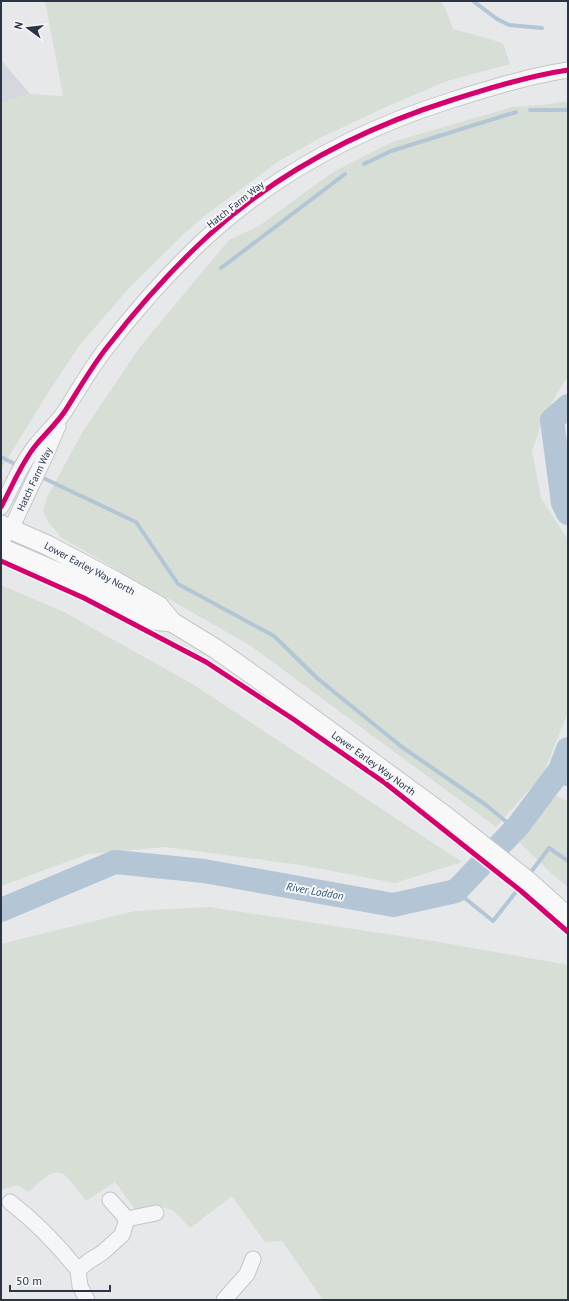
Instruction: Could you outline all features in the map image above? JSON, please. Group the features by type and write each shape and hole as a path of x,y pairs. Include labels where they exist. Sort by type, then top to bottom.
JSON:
{"main road":[{"name":"Lower Earley Way North","path":"4,532 47,545 159,606 172,622 216,649 260,680 456,824 528,881 568,917"},
{"name":"Lower Earley Way North","path":"1,548 71,578 153,620 172,622"}],"street":[{"name":"Hatch Farm Way","path":"1,507 6,492 20,472 41,449 98,360 145,300 175,268 234,214 275,184 314,159 386,124 432,106 478,92 522,80 568,70"},
{"name":"Hatch Farm Way","path":"4,532 34,480 41,449"},
{"path":"110,1200 127,1219"},
{"path":"10,1202 29,1217 55,1243 78,1270 80,1286 87,1300"},
{"path":"127,1219 156,1213"},
{"path":"78,1270 102,1253 122,1235 127,1219"},
{"path":"224,1300 247,1274 253,1259"}],"shaded area":[{"path":"45,1 440,1 445,8 453,29 503,43 510,64 447,81 388,106 322,137 279,161 203,217 128,289 79,346 1,469 1,103 30,94 63,96"},
{"path":"1,60 30,94 1,103"},
{"path":"568,101 568,378 565,380 545,414 532,451 541,498 568,540 568,712 543,774 496,827 251,646 62,538 48,522 43,511 47,497 82,433 140,347 229,240 259,226 333,172 392,142 513,107 543,105"},
{"path":"1,585 64,612 194,685 462,862 395,883 301,865 165,847 88,854 1,886"},
{"path":"556,796 568,801 568,887 551,873 517,840"},
{"path":"209,907 439,942 568,965 568,1300 323,1300 282,1241 265,1242 232,1196 190,1228 173,1210 161,1207 135,1209 115,1182 86,1201 68,1179 59,1172 44,1178 29,1192 17,1185 1,1190 1,944 135,911"}],"waterway":[{"path":"473,1 497,19 509,25 542,28"},
{"path":"530,110 568,110"},
{"path":"364,164 391,151 516,112"},
{"path":"221,268 345,174"},
{"name":"River Loddon","path":"568,406 552,420 563,503 568,513"},
{"path":"1,457 19,466"},
{"path":"39,476 136,522 178,584 274,636 317,678 402,747 486,805 515,829"},
{"name":"River Loddon","path":"1,910 115,862 204,871 393,905 456,891 518,826 560,770 568,749"},
{"path":"551,782 568,784"},
{"path":"528,876 549,848 568,861"},
{"path":"456,891 493,921 523,883"}],"cycle path":[{"path":"1,507 21,467 31,452 62,415 96,362 120,331 156,288 182,261 236,212 264,191 323,154 386,124 419,111 481,91 524,79 568,70"},
{"path":"1,561 84,598 206,662 293,719 385,783 521,891 568,932"}]}
